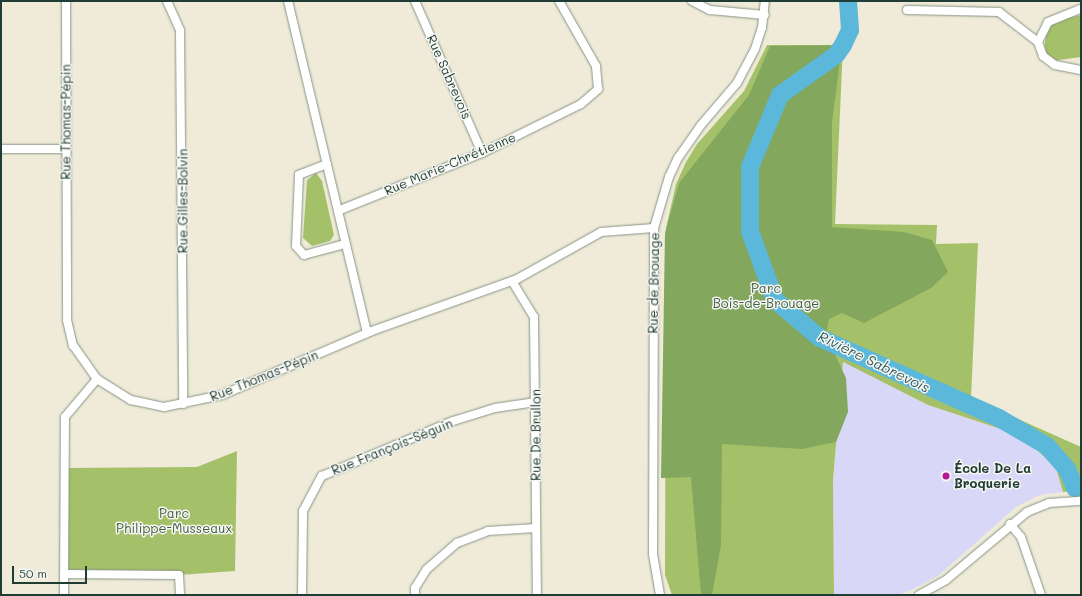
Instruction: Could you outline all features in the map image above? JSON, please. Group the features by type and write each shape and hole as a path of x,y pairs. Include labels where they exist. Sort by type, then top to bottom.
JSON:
{"street":[{"name":"Rue Thomas-Pépin","path":"66,1 67,320 73,345 97,379 131,400 164,407 222,395 367,333 512,281 601,232 654,228"},
{"name":"Rue Gilles-Bolvin","path":"167,1 180,30 183,404"},
{"path":"288,1 327,164 340,210 344,244 367,333"},
{"name":"Rue Sabrevois","path":"415,1 482,153"},
{"name":"Rue Marie-Chrétienne","path":"340,210 482,153 581,104 598,89 596,66 560,1"},
{"path":"692,1 710,10 765,15"},
{"name":"Rue de Brouage","path":"660,595 653,554 654,228 669,176 678,158 701,125 737,83 755,49 765,15 765,1"},
{"path":"1038,42 1048,22 1081,9"},
{"path":"907,10 999,12 1038,42 1043,56 1055,65 1081,70"},
{"path":"1,148 66,149"},
{"path":"327,164 299,175 296,246 304,255 344,244"},
{"name":"Rue De Brullon","path":"512,281 534,317 537,595"},
{"path":"64,595 65,418 97,379"},
{"name":"Rue François-Séguin","path":"302,595 302,511 322,476 453,421 495,408 536,402"},
{"path":"923,594 946,580 1010,524 1049,503 1081,501"},
{"path":"1010,524 1023,544 1041,595"},
{"path":"415,595 415,588 427,569 457,543 488,531 536,528"},
{"path":"64,574 179,575 180,595"}],"shaded area":[{"name":"École De La Broquerie","path":"843,362 928,405 1022,436 1056,468 1063,492 1040,495 1016,507 938,576 909,591 897,595 834,595 833,480"}],"green space":[{"path":"1081,15 1081,57 1051,61 1043,56 1048,22"},
{"name":"Parc Bois-de-Brouage","path":"767,45 843,45 835,224 937,225 936,244 978,243 971,398 1081,447 1081,491 1063,492 1056,468 1022,436 928,405 843,362 833,480 834,595 672,595 665,575 666,228 676,184 686,162 697,144 744,91"},
{"name":"Parc Bois-de-Brouage","path":"842,45 832,122 832,227 904,232 932,240 948,272 931,288 864,323 842,313 829,319 826,335 846,378 848,412 836,442 802,449 722,444 721,545 712,595 701,595 691,477 661,478 665,233 679,183 749,95 770,46"},
{"path":"316,173 322,181 334,235 330,241 312,246 303,238 307,180"},
{"name":"Parc Philippe-Musseaux","path":"237,451 235,571 179,575 64,574 63,468 197,467"}],"waterway":[{"name":"Rivière Sabrevois","path":"848,1 850,30 843,45 836,55 780,95 750,167 750,231 775,300 820,338 999,418 1047,446 1067,469 1075,488"}],"place":[{"name":"École De La Broquerie","path":"946,476"}]}
